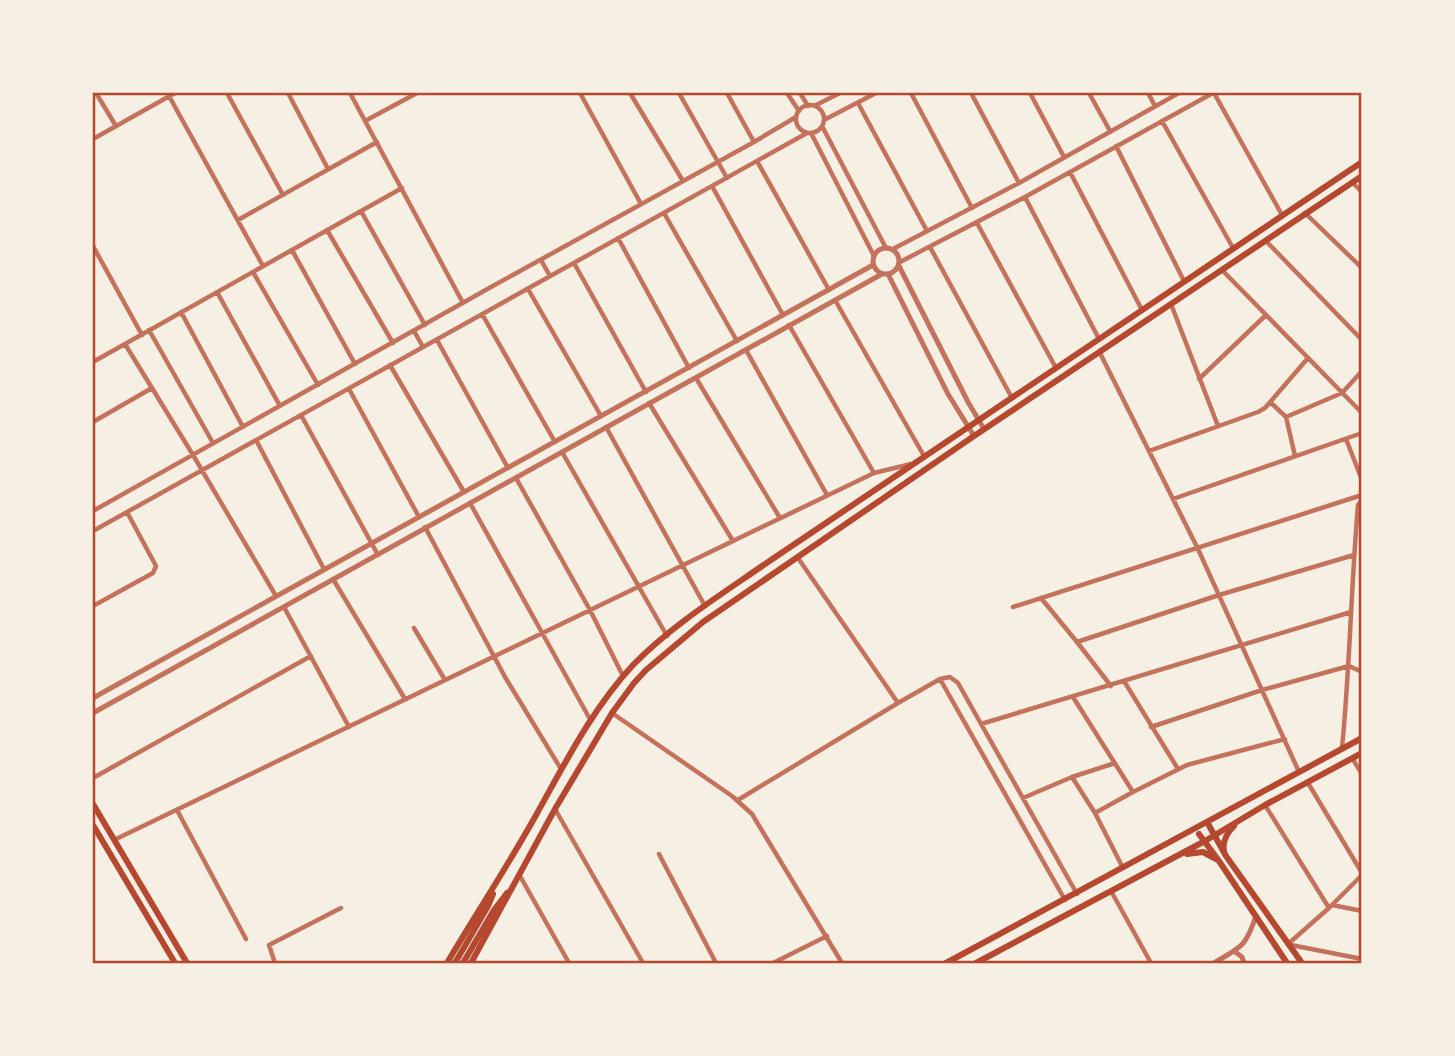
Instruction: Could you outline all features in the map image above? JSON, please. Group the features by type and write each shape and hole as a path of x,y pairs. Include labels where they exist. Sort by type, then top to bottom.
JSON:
{"main road":[{"path":"447,963 591,721 623,676 644,655 705,606 768,562 1362,162"},
{"path":"471,963 555,809 612,713 634,683 661,656 703,622 775,572 1362,176"},
{"path":"1160,298 1168,306"},
{"path":"768,562 775,572"},
{"path":"946,963 1197,831 1207,822 1362,737"},
{"path":"976,963 1205,841 1362,753"},
{"path":"93,804 187,963"},
{"path":"1223,858 1223,843 1229,831 1241,819"},
{"path":"1207,822 1223,858 1287,963"},
{"path":"93,825 175,963"},
{"path":"1197,831 1223,858 1302,963"},
{"path":"1165,862 1195,852 1223,858"},
{"path":"121,871 129,866"},
{"path":"463,963 487,914 500,876"},
{"path":"455,963 487,914 515,884"}],"street":[{"path":"96,93 116,126"},
{"path":"93,139 175,93"},
{"path":"228,93 283,195"},
{"path":"288,93 328,169"},
{"path":"350,93 463,303"},
{"path":"365,121 417,93"},
{"path":"580,93 641,204"},
{"path":"630,93 683,181"},
{"path":"680,93 727,178"},
{"path":"727,93 754,142"},
{"path":"787,93 799,111"},
{"path":"800,93 811,106 821,111 823,123 889,249 898,255 899,264 984,429"},
{"path":"93,511 754,142 796,117 799,111 840,93"},
{"path":"93,531 757,161 817,131 823,123 876,93"},
{"path":"911,93 972,208"},
{"path":"971,93 1019,183"},
{"path":"1030,93 1064,157"},
{"path":"1089,93 1110,131"},
{"path":"1148,93 1155,106"},
{"path":"974,436 948,394 885,274 878,272 873,265 874,256 879,250 889,249 927,232 1019,183 1179,93"},
{"path":"93,713 649,402 835,300 894,272 899,264 1214,93 1282,215"},
{"path":"169,96 263,266"},
{"path":"858,103 927,232"},
{"path":"796,117 797,125 809,133 874,256"},
{"path":"1162,121 1233,248"},
{"path":"238,220 377,142"},
{"path":"1116,146 1184,281"},
{"path":"757,161 829,289"},
{"path":"1070,172 1142,310"},
{"path":"1352,182 1362,192"},
{"path":"712,186 783,315"},
{"path":"93,362 402,188"},
{"path":"1025,197 1099,340"},
{"path":"361,211 425,325"},
{"path":"664,213 737,341"},
{"path":"1305,213 1362,268"},
{"path":"977,223 1056,369"},
{"path":"327,230 393,343"},
{"path":"618,238 689,368"},
{"path":"1265,240 1362,340"},
{"path":"93,246 142,335"},
{"path":"930,247 1012,398"},
{"path":"292,250 355,364"},
{"path":"541,260 550,276"},
{"path":"574,263 646,391"},
{"path":"93,698 873,265"},
{"path":"1222,269 1362,413"},
{"path":"253,272 318,385"},
{"path":"528,289 601,416"},
{"path":"217,292 280,406"},
{"path":"835,300 924,456"},
{"path":"1168,306 1218,426"},
{"path":"181,312 243,427"},
{"path":"482,314 555,442"},
{"path":"1199,379 1266,315"},
{"path":"789,325 874,472"},
{"path":"149,330 213,443"},
{"path":"414,331 423,347"},
{"path":"437,340 508,468"},
{"path":"125,344 276,596"},
{"path":"746,350 827,495"},
{"path":"1100,353 1198,549 1299,772"},
{"path":"1149,451 1265,408 1308,358"},
{"path":"390,365 464,492"},
{"path":"1286,417 1342,393 1362,371"},
{"path":"696,378 780,518"},
{"path":"93,422 152,388"},
{"path":"349,389 419,517"},
{"path":"649,402 733,541"},
{"path":"1270,402 1286,417 1295,456"},
{"path":"301,415 378,555"},
{"path":"606,426 705,606"},
{"path":"1173,499 1362,433"},
{"path":"1346,439 1362,480"},
{"path":"256,440 324,569"},
{"path":"562,452 667,636"},
{"path":"114,840 874,472 912,464"},
{"path":"516,478 590,610 623,676"},
{"path":"1342,748 1354,555 1362,497"},
{"path":"1013,607 1362,497"},
{"path":"470,503 591,721"},
{"path":"93,606 153,573 156,566 127,512"},
{"path":"425,527 505,677 561,769"},
{"path":"1077,642 1354,555"},
{"path":"798,558 898,703"},
{"path":"333,579 405,698"},
{"path":"1041,598 1111,685"},
{"path":"284,607 349,727"},
{"path":"981,724 1351,612"},
{"path":"414,628 445,680"},
{"path":"93,779 311,656"},
{"path":"1151,727 1262,690 1349,666 1362,672"},
{"path":"738,800 898,703 940,679 950,677 958,683 1077,894"},
{"path":"940,679 1065,900"},
{"path":"1124,681 1178,769"},
{"path":"1073,697 1133,792"},
{"path":"612,713 738,800 758,822 842,963"},
{"path":"1095,813 1178,769 1285,739"},
{"path":"1352,758 1362,775"},
{"path":"1023,798 1072,777 1115,763"},
{"path":"1072,777 1095,813 1123,868"},
{"path":"1287,945 1362,874 1308,783"},
{"path":"1265,805 1330,907"},
{"path":"555,809 643,963"},
{"path":"177,810 246,939"},
{"path":"659,854 716,963"},
{"path":"520,876 569,963"},
{"path":"1111,891 1151,963"},
{"path":"1330,907 1362,911"},
{"path":"275,963 269,946 341,908"},
{"path":"1214,963 1243,945 1249,937 1256,916"},
{"path":"773,963 827,936"},
{"path":"1287,945 1362,959"},
{"path":"1234,951 1242,957 1244,963"}]}
